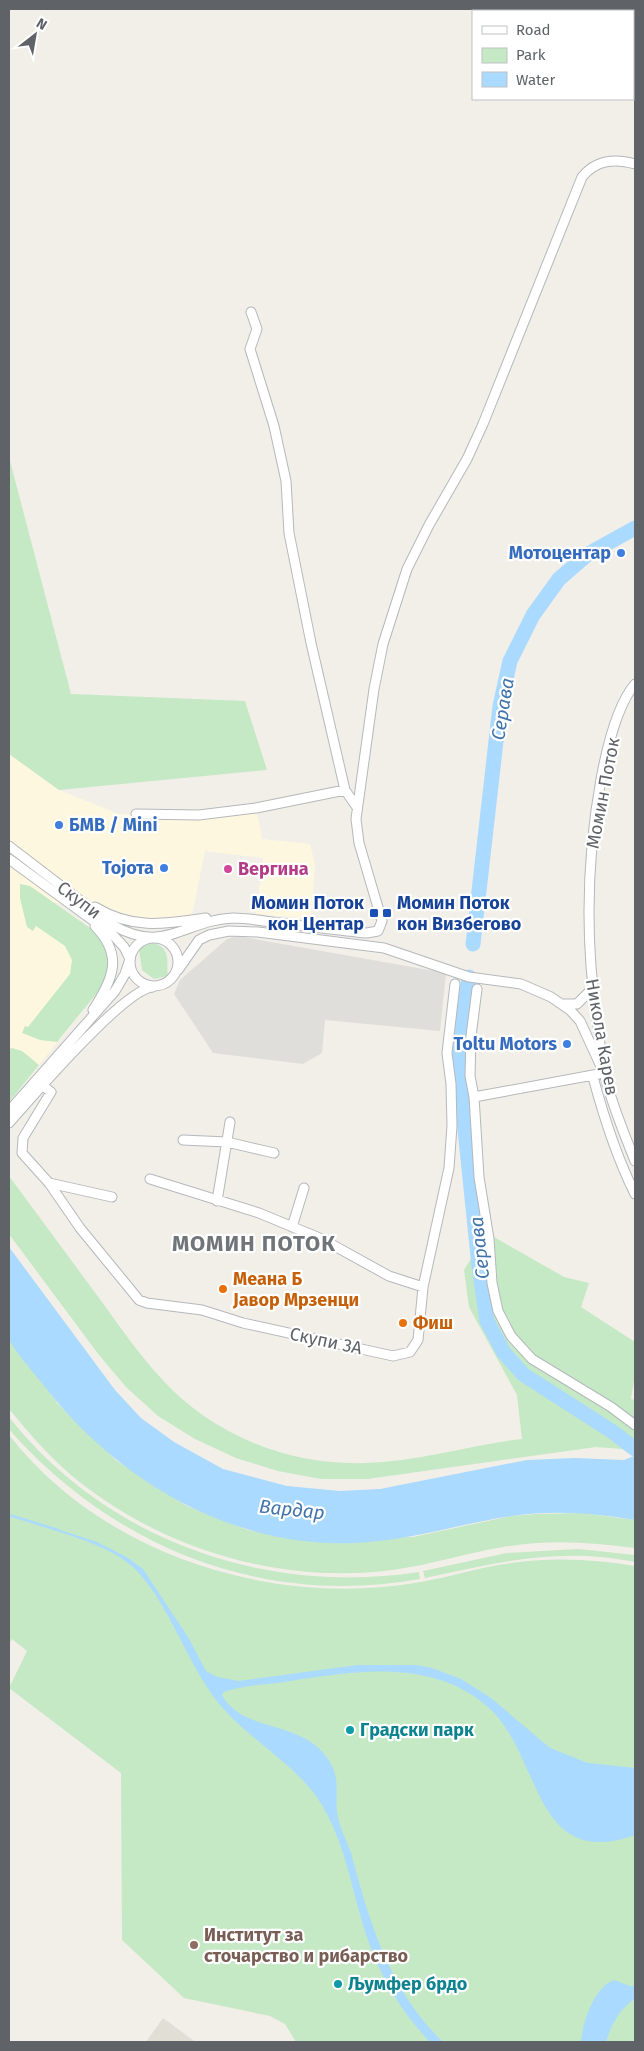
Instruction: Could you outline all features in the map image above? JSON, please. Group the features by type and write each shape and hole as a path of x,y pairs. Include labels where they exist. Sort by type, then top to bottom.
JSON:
{"street":[{"path":"66,890 112,916 139,923 159,925 209,917 367,933 378,931 382,921 359,843 356,806 383,644 407,569 475,442 582,177 590,167 607,160 624,160 635,164"},
{"path":"251,312 257,329 250,349 274,426 286,481 289,533 311,643 346,790 356,806"},
{"name":"Момин Поток","path":"590,968 588,907 593,829 603,768 626,697 635,684"},
{"path":"136,814 199,815 256,808 346,790"},
{"name":"Скупи","path":"9,846 118,928 134,934 156,938"},
{"name":"Скупи","path":"9,859 119,940 130,959"},
{"path":"80,911 107,941 112,951 113,962 109,983 84,1025"},
{"path":"9,1111 119,986 132,951 140,941 173,936 197,926 231,918"},
{"path":"9,1123 42,1085 129,999 142,990 169,983 199,940 209,934 229,931 258,932 380,948 484,980 521,984 559,1001 574,1005 584,999 591,990"},
{"path":"156,938 166,941 174,949 178,957 178,970"},
{"path":"130,959 137,978 153,986"},
{"name":"Никола Карев","path":"590,968 591,990 604,1073 615,1111 635,1161"},
{"name":"Скупи 3А","path":"42,1085 51,1092 38,1116 28,1129 21,1146 22,1153 49,1183 86,1236 139,1300 147,1304 202,1310 243,1323 393,1356 410,1352 418,1340 423,1288 436,1234 452,1146 451,1084 447,1053 455,984"},
{"path":"477,989 469,1055 474,1097 479,1177 489,1239 492,1284 504,1324 532,1359 611,1407 635,1425"},
{"path":"474,1097 593,1077 604,1073 580,1021 559,1001"},
{"path":"593,1077 617,1156 635,1194"},
{"path":"217,1201 230,1122"},
{"path":"183,1140 227,1142 274,1153"},
{"path":"150,1179 259,1213 322,1239 389,1276 423,1288"},
{"path":"49,1183 112,1197"},
{"path":"292,1227 304,1188"}],"shaded area":[{"path":"9,754 59,790 119,814 141,815 256,808 262,839 310,844 315,865 311,919 256,914 263,858 205,851 191,920 155,921 52,902 77,919 106,982 9,1102"},
{"path":"237,936 446,973 440,1031 325,1020 322,1053 303,1064 213,1053 174,994 180,980 227,939"},
{"path":"163,2018 194,2041 194,2042 146,2042"}],"green space":[{"path":"9,457 71,694 245,701 267,770 59,790 9,754"},
{"path":"20,884 30,886 100,935 109,957 106,982 57,1042 40,1040 22,1033 25,1026 28,1027 70,974 72,960 65,946 36,926 33,931 27,927 20,898"},
{"path":"153,943 159,945 166,952 168,976 154,979 142,970 139,949"},
{"path":"9,1049 22,1051 39,1065 9,1102"},
{"path":"9,1176 128,1338 159,1376 179,1397 202,1414 226,1430 252,1442 279,1452 308,1459 336,1463 365,1463 405,1460 522,1439 517,1395 469,1307 464,1270 487,1233 564,1277 589,1283 581,1307 635,1342 635,1374 631,1399 635,1400 635,1450 596,1447 367,1479 321,1479 278,1471 236,1458 195,1439 158,1416 126,1387 99,1355 9,1234"},
{"path":"9,1338 58,1404 117,1461 187,1506 248,1530 291,1539 413,1537 511,1516 581,1513 635,1520 635,1548 586,1543 520,1544 406,1568 349,1573 306,1572 264,1566 222,1556 181,1541 142,1523 105,1501 71,1475 46,1451 9,1409"},
{"path":"9,1417 48,1460 92,1496 141,1526 193,1550 247,1566 304,1575 361,1577 419,1572 420,1579 363,1586 307,1585 252,1576 199,1561 149,1539 101,1510 56,1476 9,1429"},
{"name":"Градски парк","path":"9,1435 47,1477 91,1512 140,1540 192,1563 246,1578 303,1587 359,1588 415,1583 493,1566 528,1561 582,1560 635,1566 635,2042 296,2042 285,2024 270,2016 184,1998 122,1940 121,1773 9,1688 27,1651 12,1639 9,1644"},
{"path":"578,1549 635,1555 635,1562 580,1556 554,1556 503,1562 425,1578 423,1571 507,1553"}],"water":[{"name":"Вардар","path":"9,1247 115,1390 141,1418 174,1442 223,1469 287,1486 340,1491 380,1489 527,1460 575,1458 624,1460 634,1456 635,1520 574,1513 527,1514 492,1519 414,1536 354,1543 309,1542 265,1534 222,1521 181,1502 143,1479 107,1452 74,1421 20,1356 8,1336"},
{"path":"54,1528 97,1542 128,1558 143,1569 188,1637 206,1671 217,1677 239,1681 358,1665 416,1665 432,1668 461,1679 491,1698 550,1748 588,1763 635,1768 635,1835 601,1842 576,1837 558,1823 543,1803 506,1728 489,1708 467,1692 443,1681 418,1674 364,1672 246,1687 224,1692 222,1695 232,1708 245,1717 294,1733 309,1741 323,1752 333,1768 336,1780 339,1822 351,1853 374,1930 395,1978 424,2022 443,2042 430,2042 397,1999 372,1952 338,1839 317,1797 290,1768 244,1729 217,1701 196,1669 170,1619 138,1572 120,1557 109,1551 54,1530"},
{"path":"614,1980 635,1986 635,1999 625,2007 617,2018 606,2042 581,2042 590,2007 601,1990"}],"waterway":[{"name":"Серава","path":"473,944 500,706 510,661 533,615 559,579 588,554 635,528"},
{"name":"Серава","path":"469,977 460,1043 460,1081 479,1266 487,1321 504,1353 524,1375 613,1432 635,1449"},
{"path":"9,1515 58,1530"}],"place":[{"name":"Мотоцентар","path":"621,553"},
{"name":"БМВ / Mini","path":"59,825"},
{"name":"Тојота","path":"164,868"},
{"name":"Вергина","path":"228,869"},
{"name":"Момин Поток кон Центар","path":"374,913"},
{"name":"Момин Поток кон Визбегово","path":"387,913"},
{"name":"Toltu Motors","path":"567,1044"},
{"name":"Меана Б Јавор Мрзенци","path":"223,1289"},
{"name":"Фиш","path":"403,1323"},
{"name":"Градски парк","path":"350,1730"},
{"name":"Институт за сточарство и рибарство","path":"194,1945"},
{"name":"Љумфер брдо","path":"338,1984"}],"district":[{"name":"МОМИН ПОТОК","path":"254,1243"}]}
